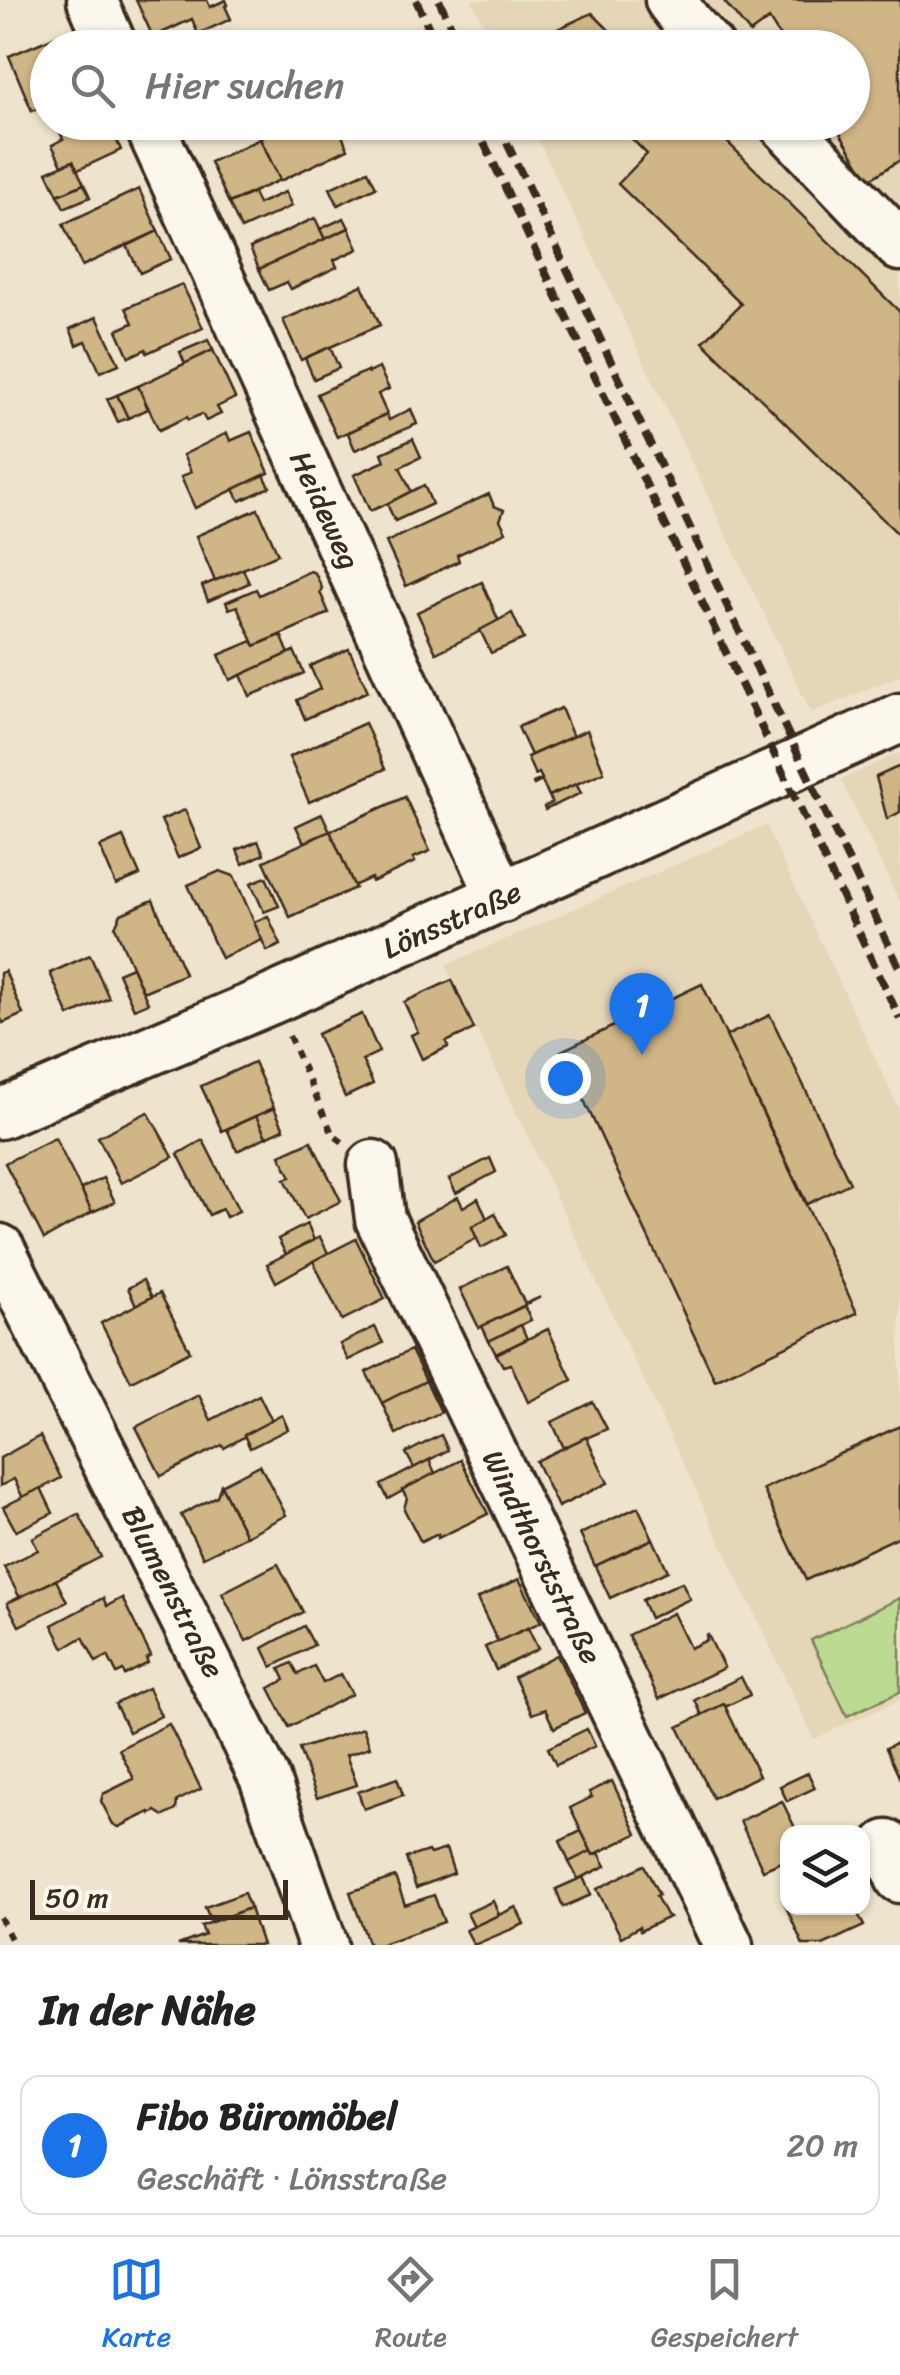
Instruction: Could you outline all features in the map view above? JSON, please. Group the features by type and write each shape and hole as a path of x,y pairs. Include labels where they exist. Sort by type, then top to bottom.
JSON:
{"street":[{"path":"92,0 106,30"},
{"path":"670,0 693,30"},
{"name":"Heideweg","path":"156,140 502,898"},
{"path":"799,140 900,246"},
{"name":"Lönsstraße","path":"0,1114 272,1000 900,718"},
{"name":"Windthorststraße","path":"373,1165 380,1219 728,1945"},
{"name":"Blumenstraße","path":"0,1249 264,1776 322,1945"}],"path":[{"path":"272,1000 333,1135 373,1165"},
{"path":"0,1917 14,1945"}],"shaded area":[{"path":"472,0 900,0 900,676 811,713 538,140 870,140 870,30 487,30"},
{"path":"900,752 900,903 841,780"},
{"path":"766,825 900,1111 900,1700 814,1739 446,965"}],"green space":[{"path":"900,1598 900,1692 847,1716 811,1640"}],"building":[{"path":"136,0 207,0 210,7 226,0 228,5 225,6 231,19 207,30 196,30 192,19 168,30 150,30"},
{"path":"723,0 900,0 900,160 869,180 844,140 870,140 870,30 776,30 769,19 748,30"},
{"path":"592,13 609,30 556,30"},
{"path":"30,47 30,106 9,56"},
{"path":"61,140 116,140 121,150 78,170 73,161 62,165 52,145"},
{"path":"260,140 280,180 229,203 210,162"},
{"path":"261,140 344,140 348,149 280,181"},
{"path":"633,140 725,140 900,312 900,536 703,342 741,304 618,184 647,154"},
{"path":"73,161 84,184 58,195 47,172"},
{"path":"368,171 376,187 338,205 330,188"},
{"path":"84,184 90,197 64,208 58,195"},
{"path":"139,189 158,231 82,266 63,224"},
{"path":"285,192 292,206 241,229 229,203 253,193 258,204"},
{"path":"315,218 325,239 259,269 250,248"},
{"path":"344,218 349,228 325,239 320,229"},
{"path":"349,228 358,249 334,260 337,267 291,289 287,282 269,290 259,269"},
{"path":"158,231 171,259 140,273 127,246"},
{"path":"182,284 203,328 129,357 117,330 133,323 126,308"},
{"path":"362,285 380,325 301,360 283,320"},
{"path":"97,317 119,364 100,372 86,341 77,345 70,329"},
{"path":"208,340 213,350 185,364 180,352"},
{"path":"330,347 339,368 314,379 305,358"},
{"path":"213,350 235,398 217,407 221,414 206,421 202,414 159,430 138,386"},
{"path":"379,368 389,389 378,394 387,414 337,437 317,394"},
{"path":"138,386 148,409 128,418 117,395"},
{"path":"117,395 128,418 118,422 107,399"},
{"path":"411,409 417,424 355,450 348,433 387,414 389,420"},
{"path":"251,432 269,473 195,508 181,477 191,472 183,455 227,433 230,441"},
{"path":"413,439 421,457 400,467 412,493 370,511 354,475 385,461 382,453"},
{"path":"264,475 270,487 240,501 234,489"},
{"path":"424,485 432,504 395,521 387,504"},
{"path":"489,494 494,506 504,510 500,520 506,532 457,555 459,561 406,586 386,542"},
{"path":"258,509 278,554 215,581 196,536"},
{"path":"243,569 249,583 208,601 202,586"},
{"path":"310,571 322,588 320,592 329,613 255,646 237,606 229,609 226,602 256,589 259,595"},
{"path":"482,582 499,622 436,653 417,612"},
{"path":"512,613 524,639 491,653 480,630"},
{"path":"281,635 289,654 230,680 219,655 252,641 255,646"},
{"path":"349,649 368,691 305,719 297,700 320,689 310,666"},
{"path":"294,651 304,673 250,696 241,675"},
{"path":"561,708 573,737 531,755 518,727"},
{"path":"365,723 385,769 309,802 289,757"},
{"path":"587,730 604,772 549,796 542,781 534,785 542,779 539,773 535,775 527,757"},
{"path":"900,766 900,812 887,819 876,777"},
{"path":"576,784 581,793 545,810 552,803 549,796"},
{"path":"405,797 430,851 413,858 415,862 355,888 330,831"},
{"path":"185,810 201,848 178,858 161,820"},
{"path":"322,814 330,831 304,843 296,826"},
{"path":"330,831 355,888 290,917 264,861"},
{"path":"123,837 140,875 116,885 100,847"},
{"path":"258,841 264,854 243,864 237,850"},
{"path":"220,871 234,876 262,940 221,958 188,885"},
{"path":"266,877 279,906 264,912 251,883"},
{"path":"153,900 185,974 143,992 115,927 121,914"},
{"path":"268,916 281,945 267,951 254,922"},
{"path":"90,955 109,998 69,1016 50,973"},
{"path":"132,967 148,1003 134,1009 118,973"},
{"path":"5,971 23,1014 3,1023 0,973"},
{"path":"452,980 474,1029 422,1059 411,1035 418,1032 404,1002"},
{"path":"702,984 857,1313 715,1380 561,1051"},
{"path":"362,1014 379,1052 362,1060 373,1084 345,1097 317,1034"},
{"path":"770,1015 850,1183 807,1204 726,1036"},
{"path":"254,1062 274,1108 222,1131 201,1086"},
{"path":"274,1108 284,1129 266,1137 256,1116"},
{"path":"148,1112 173,1157 121,1183 98,1137"},
{"path":"256,1116 266,1137 237,1151 227,1129"},
{"path":"55,1138 92,1212 44,1239 5,1163"},
{"path":"203,1140 239,1211 226,1217 222,1209 209,1215 178,1154"},
{"path":"311,1141 341,1201 305,1219 285,1179 291,1177 280,1155"},
{"path":"490,1158 496,1172 456,1193 449,1179"},
{"path":"103,1178 115,1202 92,1212 81,1189"},
{"path":"458,1197 463,1207 478,1198 487,1219 472,1227 477,1238 434,1261 415,1221"},
{"path":"495,1213 506,1235 481,1248 472,1227"},
{"path":"307,1224 314,1240 286,1254 278,1239"},
{"path":"320,1237 328,1253 276,1282 267,1264"},
{"path":"356,1239 385,1299 342,1320 313,1261"},
{"path":"507,1266 525,1304 541,1297 479,1328 460,1289"},
{"path":"143,1280 152,1297 136,1305 128,1288"},
{"path":"160,1293 190,1351 131,1381 101,1323"},
{"path":"524,1306 531,1320 489,1341 482,1326"},
{"path":"521,1325 527,1339 496,1354 489,1341"},
{"path":"375,1327 383,1343 348,1360 340,1344"},
{"path":"548,1329 572,1380 528,1402 511,1364 503,1366 496,1354"},
{"path":"411,1350 426,1381 382,1403 366,1372"},
{"path":"426,1381 441,1412 396,1434 382,1403"},
{"path":"199,1395 211,1420 259,1395 272,1421 161,1476 136,1427"},
{"path":"593,1402 607,1429 564,1448 552,1422"},
{"path":"282,1415 288,1429 250,1448 244,1435"},
{"path":"900,1426 900,1536 806,1580 763,1489"},
{"path":"441,1435 448,1450 414,1468 406,1453"},
{"path":"40,1436 61,1478 23,1498 14,1479 0,1486 0,1458"},
{"path":"586,1437 608,1483 558,1507 536,1461"},
{"path":"429,1460 435,1473 388,1499 381,1485"},
{"path":"461,1460 488,1514 421,1542 404,1509 407,1498 402,1490"},
{"path":"260,1465 286,1515 246,1536 221,1485"},
{"path":"221,1485 246,1536 203,1557 181,1515 217,1496"},
{"path":"41,1488 53,1513 16,1531 3,1507"},
{"path":"638,1507 653,1539 595,1566 580,1534"},
{"path":"79,1514 101,1557 20,1598 4,1567 38,1550 32,1538"},
{"path":"653,1539 668,1571 610,1598 595,1566"},
{"path":"278,1564 303,1612 246,1641 222,1593"},
{"path":"519,1579 541,1622 498,1642 477,1599"},
{"path":"56,1580 67,1602 19,1626 7,1603"},
{"path":"682,1582 690,1599 650,1618 642,1600"},
{"path":"103,1598 107,1606 122,1598 151,1656 146,1659 148,1663 125,1675 123,1671 117,1674 108,1656 96,1662 83,1637 64,1648 52,1625"},
{"path":"673,1613 690,1648 707,1640 708,1635 724,1668 659,1699 628,1635"},
{"path":"304,1626 314,1645 272,1667 263,1648"},
{"path":"528,1628 538,1649 496,1670 485,1647"},
{"path":"557,1655 585,1713 554,1728 545,1709 532,1714 514,1677"},
{"path":"292,1663 298,1674 314,1666 323,1683 341,1674 352,1694 289,1727 269,1688 285,1680 280,1669"},
{"path":"741,1677 750,1695 702,1715 695,1700"},
{"path":"148,1688 161,1716 129,1732 115,1704"},
{"path":"724,1704 759,1776 713,1798 678,1727"},
{"path":"169,1724 201,1789 177,1801 176,1810 164,1816 156,1811 119,1827 113,1824 101,1801 103,1794 134,1779 119,1749"},
{"path":"363,1728 370,1747 346,1755 357,1785 317,1798 299,1749"},
{"path":"587,1729 595,1746 556,1765 548,1748"},
{"path":"900,1741 900,1779 886,1748"},
{"path":"808,1773 815,1788 787,1801 780,1786"},
{"path":"397,1778 403,1795 364,1809 358,1792"},
{"path":"612,1781 637,1834 593,1855 570,1808 592,1797 589,1792"},
{"path":"782,1801 794,1825 780,1825 780,1862 763,1870 740,1821"},
{"path":"581,1831 591,1851 569,1862 560,1841"},
{"path":"446,1849 454,1873 416,1888 406,1858"},
{"path":"591,1851 593,1855 599,1853 606,1866 578,1879 569,1862"},
{"path":"644,1865 669,1917 621,1937 597,1889"},
{"path":"395,1877 405,1905 434,1895 444,1922 369,1945 350,1892"},
{"path":"583,1877 591,1895 563,1907 556,1889"},
{"path":"244,1893 250,1908 211,1922 205,1907"},
{"path":"493,1901 499,1915 474,1927 467,1913"},
{"path":"516,1907 524,1924 474,1945 466,1930"},
{"path":"250,1908 262,1945 178,1945 205,1935 201,1926"},
{"path":"790,1915 858,1915 864,1926 823,1945 803,1945"}],"railway":[{"path":"416,0 430,30"},
{"path":"439,0 453,30"},
{"path":"483,140 900,1019"},
{"path":"506,140 900,969"}],"place":[{"name":"Fibo Büromöbel","path":"642,1055"}]}
